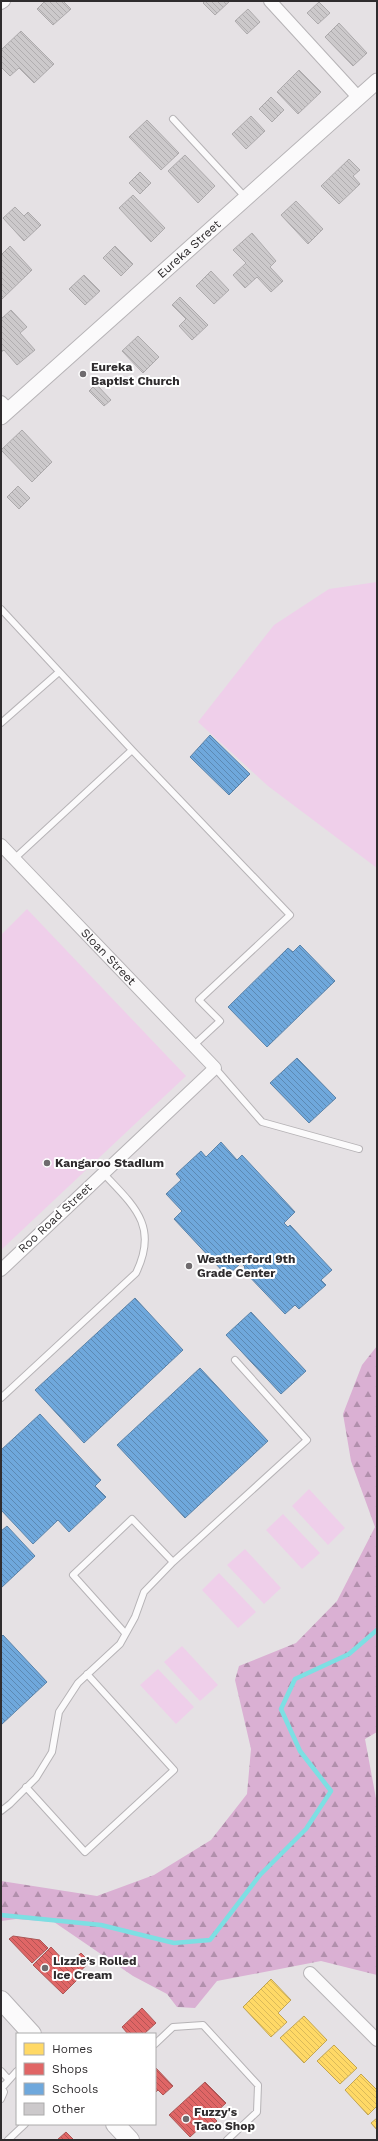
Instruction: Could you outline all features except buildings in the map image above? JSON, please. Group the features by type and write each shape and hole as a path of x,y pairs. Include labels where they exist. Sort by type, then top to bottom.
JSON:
{"main road":[{"path":"1,2000 31,2033"},
{"path":"116,2125 130,2140"}],"street":[{"path":"270,1 358,97"},
{"name":"Eureka Street","path":"4,410 377,81"},
{"name":"Sloan Street","path":"1,845 214,1068"},
{"name":"Roo Road Street","path":"1,1270 214,1068"},
{"path":"310,1973 377,2040"}],"lane":[{"path":"173,118 246,198"},
{"path":"1,609 132,750 290,915 199,1000 220,1021 193,1046"},
{"path":"1,723 59,672"},
{"path":"14,859 132,750"},
{"path":"214,1068 262,1122 359,1149"},
{"path":"1,1398 136,1273 143,1258 146,1242 145,1232 138,1211 103,1173"},
{"path":"1,1811 36,1778 52,1752 59,1712 78,1683 120,1644 125,1632 135,1617 144,1592 173,1562 307,1440 235,1360"},
{"path":"125,1632 73,1575 132,1519 173,1562"},
{"path":"26,1788 84,1852 174,1770 87,1674"},
{"path":"156,2043 173,2027 203,2025 258,2085 257,2112 227,2140"},
{"path":"1,2071 10,2080"},
{"path":"1,2099 4,2092 1,2087 10,2080 16,2072"},
{"path":"8,2140 24,2125"}],"green space":[{"path":"377,1346 377,1732 365,1739 377,1804 377,1975 321,1961 217,1981 195,2008 177,2007 167,1994 133,1976 54,1922 16,1919 1,1921 1,1881 97,1896 154,1875 211,1840 247,1794 251,1749 235,1680 239,1666 296,1643 337,1601 375,1527 351,1461 343,1414 362,1365"}],"shaded area":[{"path":"377,582 377,868 268,786 198,722 274,625 329,589"},
{"name":"Kangaroo Stadium","path":"27,909 186,1076 1,1250 1,935"},
{"path":"309,1489 345,1528 328,1545 292,1506"},
{"path":"283,1514 320,1553 302,1569 266,1530"},
{"path":"245,1549 281,1588 264,1604 227,1565"},
{"path":"219,1573 256,1612 238,1628 202,1590"},
{"path":"182,1646 218,1685 200,1701 164,1662"},
{"path":"158,1669 194,1707 176,1724 140,1685"}],"waterway":[{"path":"1,1915 101,1925 174,1943 210,1940 260,1875 306,1829 331,1791 300,1751 281,1709 295,1679 349,1654 377,1630"}],"place":[{"name":"Eureka Baptist Church","path":"83,374"},
{"name":"Kangaroo Stadium","path":"47,1163"},
{"name":"Weatherford 9th Grade Center","path":"189,1266"},
{"name":"Lizzie’s Rolled Ice Cream","path":"45,1968"},
{"name":"Fuzzy's Taco Shop","path":"186,2119"}]}
